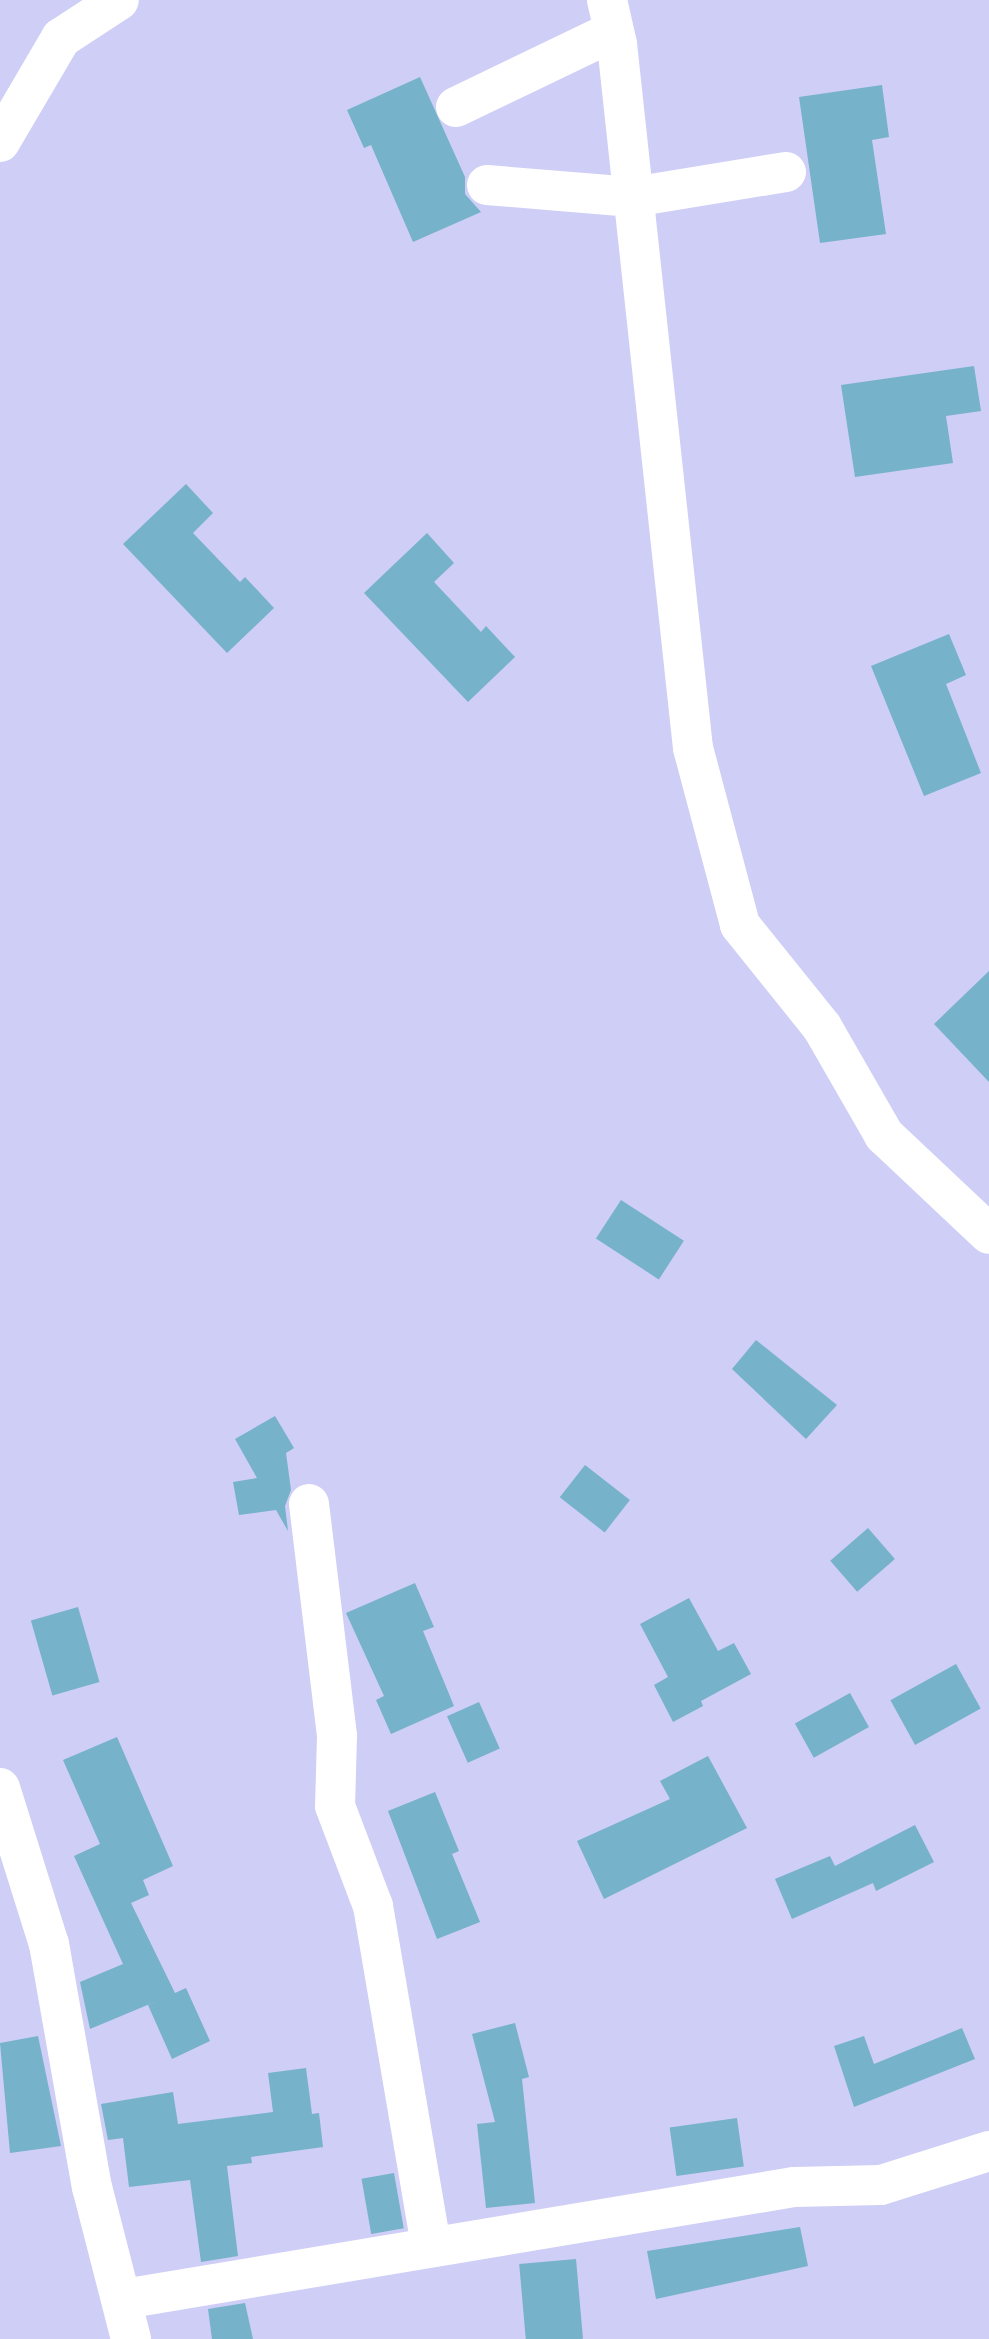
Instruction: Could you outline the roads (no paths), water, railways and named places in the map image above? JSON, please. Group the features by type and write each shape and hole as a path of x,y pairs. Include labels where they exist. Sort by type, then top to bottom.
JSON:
{"street":[{"path":"0,142 61,38 119,0"},
{"path":"456,107 611,16 693,748 740,925 822,1027 884,1135 989,1234"},
{"path":"487,186 633,198 786,172"},
{"path":"309,1504 338,1736 335,1806 373,1906 431,2246"},
{"path":"0,1788 49,1944 92,2187 124,2299 131,2339"},
{"path":"124,2299 794,2187 881,2186 989,2151"}]}
